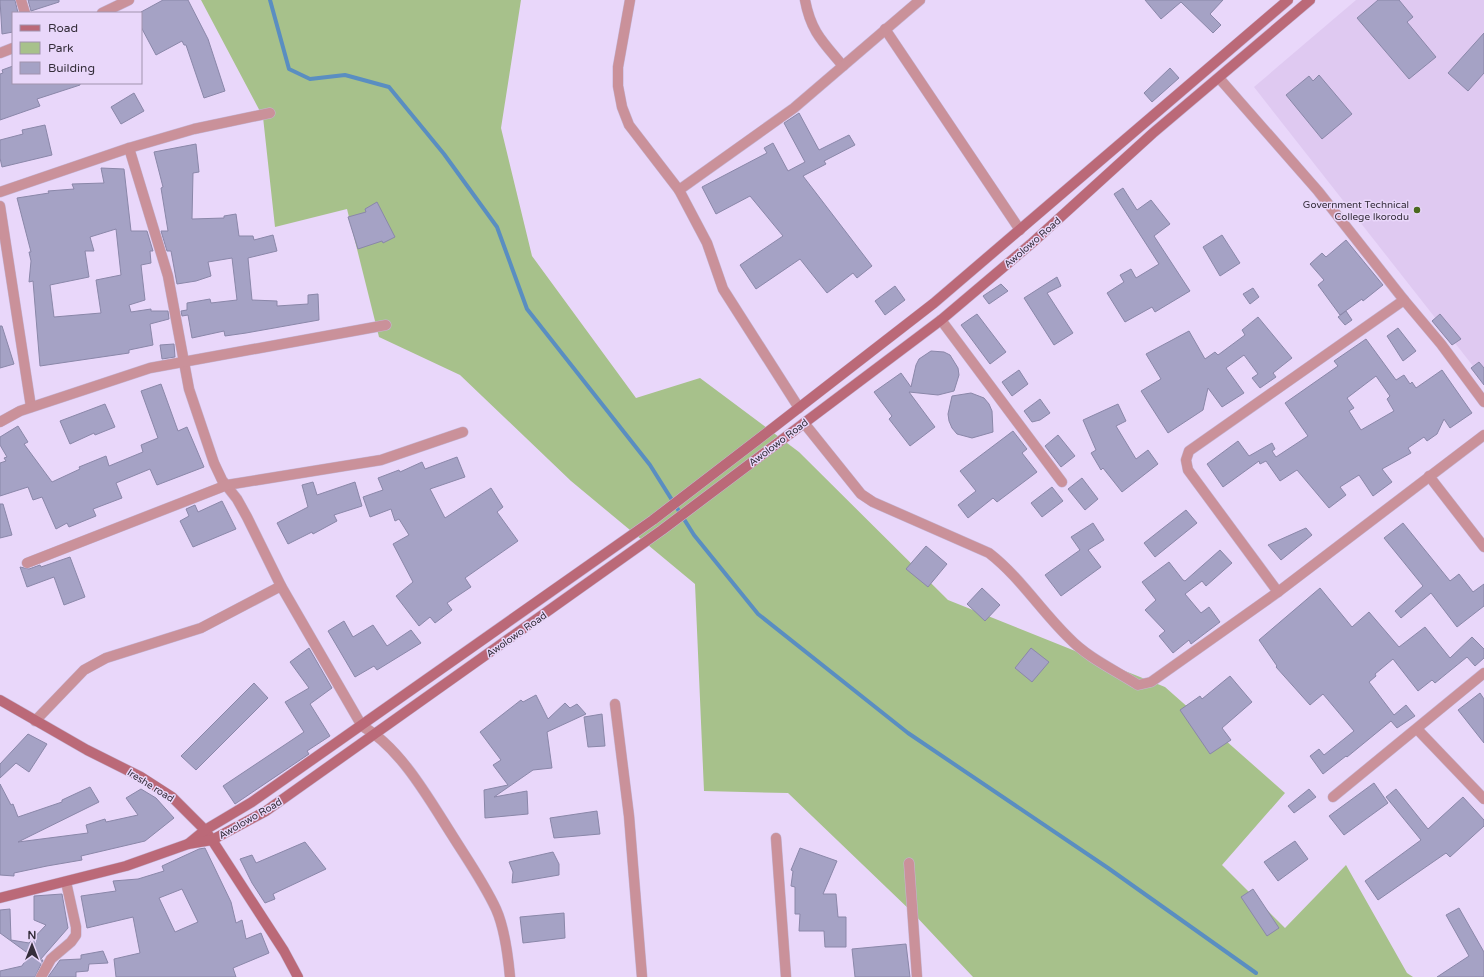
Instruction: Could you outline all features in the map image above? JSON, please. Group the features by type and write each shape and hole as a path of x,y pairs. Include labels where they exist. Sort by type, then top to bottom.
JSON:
{"main road":[{"name":"Awolowo Road","path":"188,844 205,830 252,802 362,726 653,520 799,408 934,303 1288,0"},
{"name":"Awolowo Road","path":"188,844 212,840 266,811 662,530 941,320 1032,243 1153,133 1310,0"},
{"name":"Ireshe road","path":"0,700 87,750 140,777 172,797 205,830 284,951 298,977"},
{"path":"0,898 126,866 188,844"}],"street":[{"path":"21,0 24,12"},
{"path":"104,12 129,0"},
{"path":"630,0 618,67 618,86 622,107 629,125 679,190 707,243 723,289 799,408"},
{"path":"805,0 808,16 816,35 843,66"},
{"path":"679,190 794,108 920,0"},
{"path":"885,29 1020,230"},
{"path":"0,53 12,48"},
{"path":"1219,78 1318,191 1404,300 1441,344 1484,402"},
{"path":"0,192 129,148 194,129 270,113"},
{"path":"129,148 168,276 189,389 214,463 222,480 227,485 247,516 281,586 362,726 376,734 415,778 478,876 496,910 503,937 510,977"},
{"path":"0,206 31,406"},
{"path":"1278,592 1188,470 1186,460 1189,451 1404,300"},
{"path":"941,320 1062,482"},
{"path":"0,422 20,410 31,406 150,368 386,325"},
{"path":"804,423 861,494 873,502 989,553 1004,565 1068,638 1082,650 1138,685 1151,682 1278,592 1484,435"},
{"path":"27,563 227,485 381,460 463,432"},
{"path":"1429,476 1484,547"},
{"path":"35,720 84,670 106,658 201,628 281,586"},
{"path":"1333,797 1484,673"},
{"path":"615,704 628,816 642,977"},
{"path":"1417,729 1484,799"},
{"path":"776,838 786,977"},
{"path":"909,863 917,977"},
{"path":"41,977 51,959 71,942 76,935 76,927 66,882"}],"shaded area":[{"name":"Government Technical College Ikorodu","path":"1356,0 1484,0 1484,380 1254,87"}],"green space":[{"path":"201,0 521,0 501,128 532,256 636,398 700,378 799,452 948,600 1165,687 1285,793 1222,865 1285,928 1346,865 1407,973 1413,977 973,977 912,912 788,793 704,791 695,584 571,481 460,375 379,337 347,209 275,227 263,117"}],"building":[{"path":"0,0 15,0 18,12 12,12 12,32 2,34"},
{"path":"28,0 59,0 59,2 31,11"},
{"path":"163,0 188,0 208,39 225,91 204,98 186,45 184,45 182,41 156,55 142,29 141,12"},
{"path":"1145,0 1223,0 1210,14 1221,25 1213,33 1181,2 1161,19"},
{"path":"1378,0 1399,0 1413,17 1407,22 1436,57 1409,79 1357,18"},
{"path":"1484,33 1484,73 1468,91 1448,73"},
{"path":"12,66 12,84 80,85 37,99 40,106 0,120 0,74 3,73 2,70"},
{"path":"1170,68 1179,78 1152,102 1144,93"},
{"path":"1319,75 1352,114 1322,139 1286,95 1309,76 1313,81"},
{"path":"134,93 144,111 121,124 111,107"},
{"path":"799,113 819,150 849,135 855,145 824,161 826,164 803,176 872,266 857,278 853,273 827,293 800,259 756,289 740,265 783,236 750,196 716,214 702,187 767,153 764,148 773,143 788,171 805,162 784,123"},
{"path":"45,125 52,155 2,167 0,158 0,140 23,134 22,130"},
{"path":"196,144 199,172 193,173 192,219 224,218 224,216 236,214 239,236 253,236 254,240 273,235 277,251 248,258 252,300 277,301 277,306 308,304 308,295 318,294 319,320 225,336 224,331 192,338 188,315 182,316 181,311 187,310 187,303 210,299 211,303 237,300 232,258 208,262 211,276 196,281 177,284 171,251 167,251 161,231 168,231 161,188 163,187 154,152"},
{"path":"101,168 124,169 131,231 147,231 153,251 150,251 151,263 141,265 145,300 129,305 131,312 151,309 151,311 168,311 169,319 150,324 153,345 129,350 129,353 40,366 33,281 29,282 31,261 29,252 31,252 17,198 49,193 48,191 74,189 72,184 104,183","holes":["116,229 121,275 96,280 101,313 54,317 50,285 89,277 85,251 94,251 90,237"]},
{"path":"1123,188 1137,210 1151,200 1170,224 1154,236 1190,291 1155,312 1152,307 1125,322 1107,293 1124,282 1120,275 1131,269 1136,278 1159,264 1114,194"},
{"path":"377,202 395,237 383,243 382,241 358,249 348,217 366,212 365,209"},
{"path":"1222,235 1240,263 1220,276 1203,247"},
{"path":"1346,240 1383,285 1363,301 1362,299 1340,315 1318,285 1324,280 1310,264 1322,253 1326,257"},
{"path":"1057,277 1061,286 1047,293 1073,333 1054,345 1024,298"},
{"path":"1001,284 1008,291 989,304 983,296"},
{"path":"895,286 905,300 885,315 875,301"},
{"path":"1253,288 1259,297 1250,304 1243,294"},
{"path":"1346,311 1352,320 1345,325 1338,317"},
{"path":"977,314 1006,352 990,364 961,325"},
{"path":"1440,314 1461,339 1452,345 1432,321"},
{"path":"1258,317 1292,358 1273,373 1276,377 1260,388 1252,378 1258,374 1244,355 1226,368 1244,393 1222,407 1208,388 1203,410 1168,433 1141,391 1161,379 1146,354 1189,331 1205,359 1215,352 1218,355 1245,335 1242,330"},
{"path":"0,326 2,326 14,364 0,368"},
{"path":"1398,328 1416,351 1403,361 1387,336"},
{"path":"1366,339 1396,380 1404,375 1410,384 1412,382 1416,388 1442,370 1472,413 1450,428 1444,419 1437,434 1427,441 1424,437 1408,448 1411,453 1382,469 1392,482 1373,496 1359,475 1340,487 1346,495 1329,508 1297,470 1280,481 1266,461 1260,464 1259,461 1223,487 1207,464 1238,441 1249,456 1272,443 1275,449 1272,451 1276,457 1308,436 1285,403 1338,366 1334,361","holes":["1376,376 1390,396 1387,399 1394,411 1361,430 1349,411 1354,408 1347,398"]},
{"path":"174,344 175,357 162,359 160,345"},
{"path":"931,351 944,352 950,355 958,368 959,375 954,391 938,395 909,392 935,427 910,446 889,419 892,416 874,392 901,373 911,387 916,365 919,359"},
{"path":"1479,362 1484,368 1484,385 1471,368"},
{"path":"1019,370 1028,384 1012,396 1002,382"},
{"path":"161,384 178,431 187,427 204,467 157,485 150,469 116,483 122,498 93,509 96,516 69,527 67,523 56,529 42,497 33,500 28,487 0,496 0,463 6,461 4,458 7,457 0,445 0,437 18,426 28,442 24,444 52,482 80,469 79,467 106,456 109,466 143,452 141,445 158,438 141,391"},
{"path":"971,393 984,398 989,404 992,411 993,432 972,438 957,434 952,428 948,414 952,396"},
{"path":"1040,399 1050,413 1040,420 1032,422 1024,411"},
{"path":"105,404 115,427 95,435 94,433 70,444 60,421"},
{"path":"1118,404 1126,421 1116,426 1136,459 1148,450 1158,464 1122,492 1103,468 1101,470 1091,453 1096,450 1083,420"},
{"path":"1013,431 1027,449 1022,453 1037,472 997,502 993,498 968,518 958,505 976,491 960,471"},
{"path":"1058,435 1075,456 1061,467 1045,446"},
{"path":"457,457 465,477 430,489 445,518 491,488 503,507 497,512 518,541 465,578 471,587 447,603 452,610 435,623 430,617 419,626 396,596 413,582 393,544 409,535 399,519 395,521 391,509 370,517 363,497 383,490 378,478 399,470 400,472 422,462 425,469"},
{"path":"1082,478 1098,499 1085,510 1068,489"},
{"path":"313,482 317,495 355,482 362,506 334,515 337,521 313,534 312,532 288,544 277,523 308,507 302,485"},
{"path":"1052,487 1063,501 1042,517 1031,503"},
{"path":"222,501 236,529 193,547 180,521 189,516 186,509 195,505 198,512"},
{"path":"0,504 3,504 12,535 0,538"},
{"path":"1186,510 1197,523 1155,557 1144,543"},
{"path":"1093,523 1104,540 1088,550 1101,567 1061,596 1045,575 1080,550 1071,537"},
{"path":"1403,523 1450,581 1459,574 1473,592 1484,584 1484,606 1457,627 1431,593 1401,618 1395,611 1423,586 1384,538"},
{"path":"1306,528 1312,535 1281,560 1268,545"},
{"path":"926,546 947,564 928,587 906,569"},
{"path":"1220,550 1232,563 1206,586 1202,581 1185,594 1201,613 1209,607 1220,622 1191,644 1189,640 1173,653 1159,636 1165,631 1145,610 1156,600 1142,582 1169,562 1185,581"},
{"path":"70,557 85,597 64,605 54,577 27,587 20,567 29,569 40,565 41,567"},
{"path":"982,588 1000,605 985,621 967,604"},
{"path":"1320,588 1352,627 1369,612 1399,647 1425,627 1450,658 1472,637 1484,649 1484,658 1475,666 1467,657 1435,683 1432,680 1418,691 1393,659 1375,674 1376,676 1369,682 1394,715 1406,705 1415,716 1397,728 1391,721 1347,757 1346,756 1323,774 1310,756 1319,749 1324,755 1354,731 1323,694 1310,705 1276,667 1277,666 1259,640"},
{"path":"344,621 353,637 373,625 387,646 411,630 421,643 377,670 374,666 355,677 328,631"},
{"path":"309,648 332,688 310,704 330,736 307,751 309,754 235,804 223,786 304,732 285,702 309,688 290,662"},
{"path":"1031,648 1049,662 1032,682 1015,668"},
{"path":"1230,676 1252,702 1222,728 1231,740 1210,754 1180,710 1200,696 1202,699"},
{"path":"254,683 268,698 196,770 181,756"},
{"path":"1480,693 1484,699 1484,743 1458,710"},
{"path":"536,695 548,719 565,703 570,708 577,704 586,714 547,732 552,768 533,770 494,797 527,791 528,814 485,818 484,790 508,785 493,765 501,760 480,732 521,700 523,702"},
{"path":"602,714 605,746 588,747 584,717"},
{"path":"28,734 47,744 29,772 16,763 0,778 0,764"},
{"path":"1374,783 1388,803 1344,835 1329,816"},
{"path":"0,784 11,805 13,804 18,817 62,802 62,800 90,787 99,802 18,842 88,833 86,825 105,819 106,822 138,815 126,798 141,789 156,798 174,818 145,841 81,856 82,860 14,873 14,876 0,875"},
{"path":"1309,789 1316,797 1294,813 1288,806"},
{"path":"1396,789 1428,829 1463,797 1484,820 1484,826 1450,857 1446,853 1378,900 1365,881 1421,840 1386,797"},
{"path":"597,811 600,834 554,838 550,818"},
{"path":"1295,841 1308,859 1278,881 1264,862"},
{"path":"305,842 326,869 273,894 275,899 265,903 252,883 240,859 252,855 256,863"},
{"path":"205,848 231,902 236,923 242,920 246,939 261,933 269,953 233,968 236,977 116,977 114,959 140,953 133,917 87,928 81,896 116,891 113,881 138,879 164,871 162,866 199,849","holes":["182,889 198,922 175,932 159,898"]},
{"path":"800,848 837,861 823,894 836,894 838,917 846,917 846,947 825,947 824,931 799,931 800,914 795,914 795,887 791,886 793,871 791,870"},
{"path":"553,852 559,864 559,875 512,883 513,872 509,862"},
{"path":"1253,889 1279,928 1267,936 1241,897"},
{"path":"62,894 68,928 40,960 43,960 35,977 0,977 0,971 22,966 29,954 0,933 0,910 10,909 11,940 29,943 46,925 34,920 34,896"},
{"path":"1459,908 1484,952 1484,977 1437,977 1469,956 1446,915"},
{"path":"564,913 565,938 523,943 520,917"},
{"path":"906,944 910,977 855,977 852,949"},
{"path":"103,951 108,963 89,964 88,971 76,972 76,977 48,977 60,960 81,959 81,955"}],"waterway":[{"path":"270,0 289,69 310,79 345,75 389,87 444,154 497,227 527,309 650,465 694,535 758,614 908,733 1108,868 1256,973"}],"place":[{"name":"Government Technical College Ikorodu","path":"1417,210"}]}
